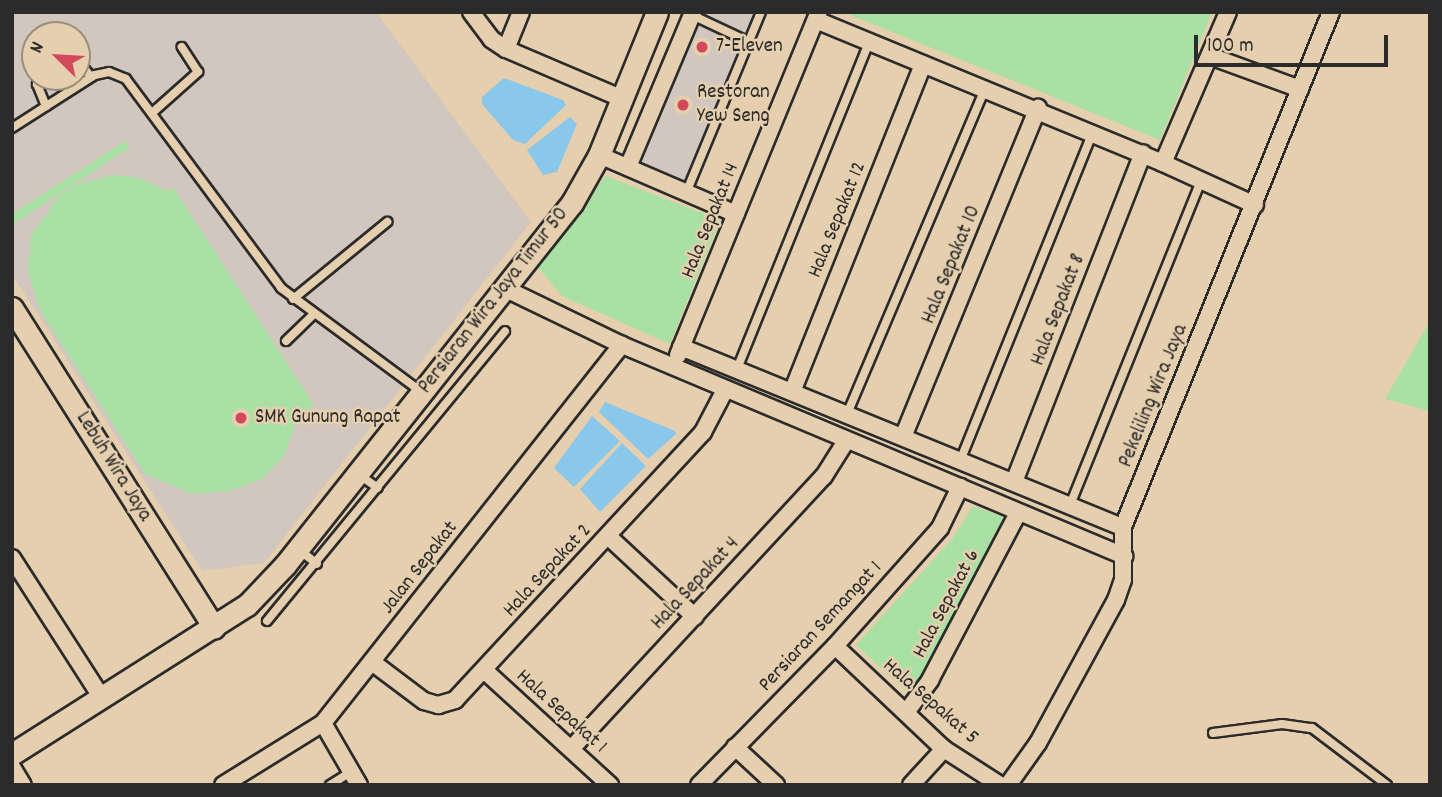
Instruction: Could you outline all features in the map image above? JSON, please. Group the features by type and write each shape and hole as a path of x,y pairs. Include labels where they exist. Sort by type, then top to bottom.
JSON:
{"street":[{"path":"471,12 491,39 506,49 621,98"},
{"path":"506,49 521,12"},
{"name":"Persiaran Wira Jaya Timur 50","path":"12,754 247,605 298,549 572,203 599,155 657,12"},
{"path":"1166,157 1227,12"},
{"name":"Pekeliling Wira Jaya","path":"1007,785 1038,743 1116,600 1124,556 1123,527 1331,12"},
{"path":"628,167 693,14"},
{"path":"817,16 869,43 1038,108 1143,153 1166,157 1201,181 1255,205"},
{"name":"Hala Sepakat 14","path":"673,367 817,16"},
{"path":"1210,56 1300,89"},
{"name":"Hala Sepakat 12","path":"792,392 923,64"},
{"name":"Hala Sepakat 10","path":"904,437 1038,108"},
{"name":"Hala Sepakat 8","path":"1014,482 1143,153"},
{"path":"599,155 736,214"},
{"path":"506,289 622,345 725,390 1124,556"},
{"name":"Lebuh Wira Jaya","path":"12,308 214,626"},
{"name":"Jalan Sepakat","path":"223,785 323,723 622,345"},
{"path":"681,347 1123,527"},
{"name":"Hala Sepakat 2","path":"372,662 424,701 438,705 455,700 609,537 703,432 725,390"},
{"name":"Hala Sepakat 4","path":"571,749 824,476 846,441"},
{"name":"Persiaran Semangat 1","path":"699,785 835,646 940,528 960,487"},
{"name":"Hala Sepakat 6","path":"907,711 930,680 1018,513"},
{"path":"609,537 695,617"},
{"path":"12,558 103,698"},
{"name":"Hala Sepakat 5","path":"835,646 907,711 944,749 1000,785"},
{"name":"Hala Sepakat 1","path":"484,670 610,785"},
{"path":"323,723 355,778"},
{"path":"735,747 776,785"},
{"path":"911,785 944,749"},
{"path":"12,767 23,785"}],"lane":[{"path":"686,193 761,12"},
{"path":"693,14 748,42"},
{"path":"737,369 869,43"},
{"path":"152,113 198,72 181,47"},
{"path":"91,77 109,72 126,79 293,299 422,393"},
{"path":"847,414 985,88"},
{"path":"40,91 46,106"},
{"path":"12,128 69,91"},
{"path":"960,461 1093,131"},
{"path":"1070,505 1201,181"},
{"path":"293,299 387,222"},
{"path":"286,341 314,314"},
{"path":"267,621 317,564 505,331"},
{"path":"358,474 378,488"},
{"path":"298,549 317,564"},
{"path":"1213,733 1282,724 1312,728 1387,785"},
{"path":"330,785 355,778"}],"shaded area":[{"name":"SMK Gunung Rapat","path":"12,12 376,12 531,222 264,563 202,571 12,274"},
{"path":"692,12 759,12 684,191 628,167"}],"green space":[{"path":"843,12 1212,12 1160,140"},
{"path":"125,141 129,148 12,225 12,214"},
{"path":"113,175 140,178 166,191 173,187 314,405 298,416 284,456 262,479 230,491 192,494 145,474 41,312 28,272 31,236 59,196 75,185"},
{"path":"606,176 720,220 670,344 562,296 536,265"},
{"path":"1430,321 1430,411 1385,399"},
{"path":"973,506 1009,519 914,698 856,645 953,538"}],"water":[{"path":"504,78 563,100 566,105 525,144 513,140 482,104 482,97"},
{"path":"570,117 577,124 557,172 543,175 527,150"},
{"path":"605,402 675,431 676,434 648,459 599,412"},
{"path":"592,416 620,441 574,487 554,468"},
{"path":"622,443 646,466 600,512 580,489"}],"place":[{"name":"7-Eleven","path":"702,47"},
{"name":"Restoran Yew Seng","path":"683,105"},
{"name":"SMK Gunung Rapat","path":"241,418"}]}
